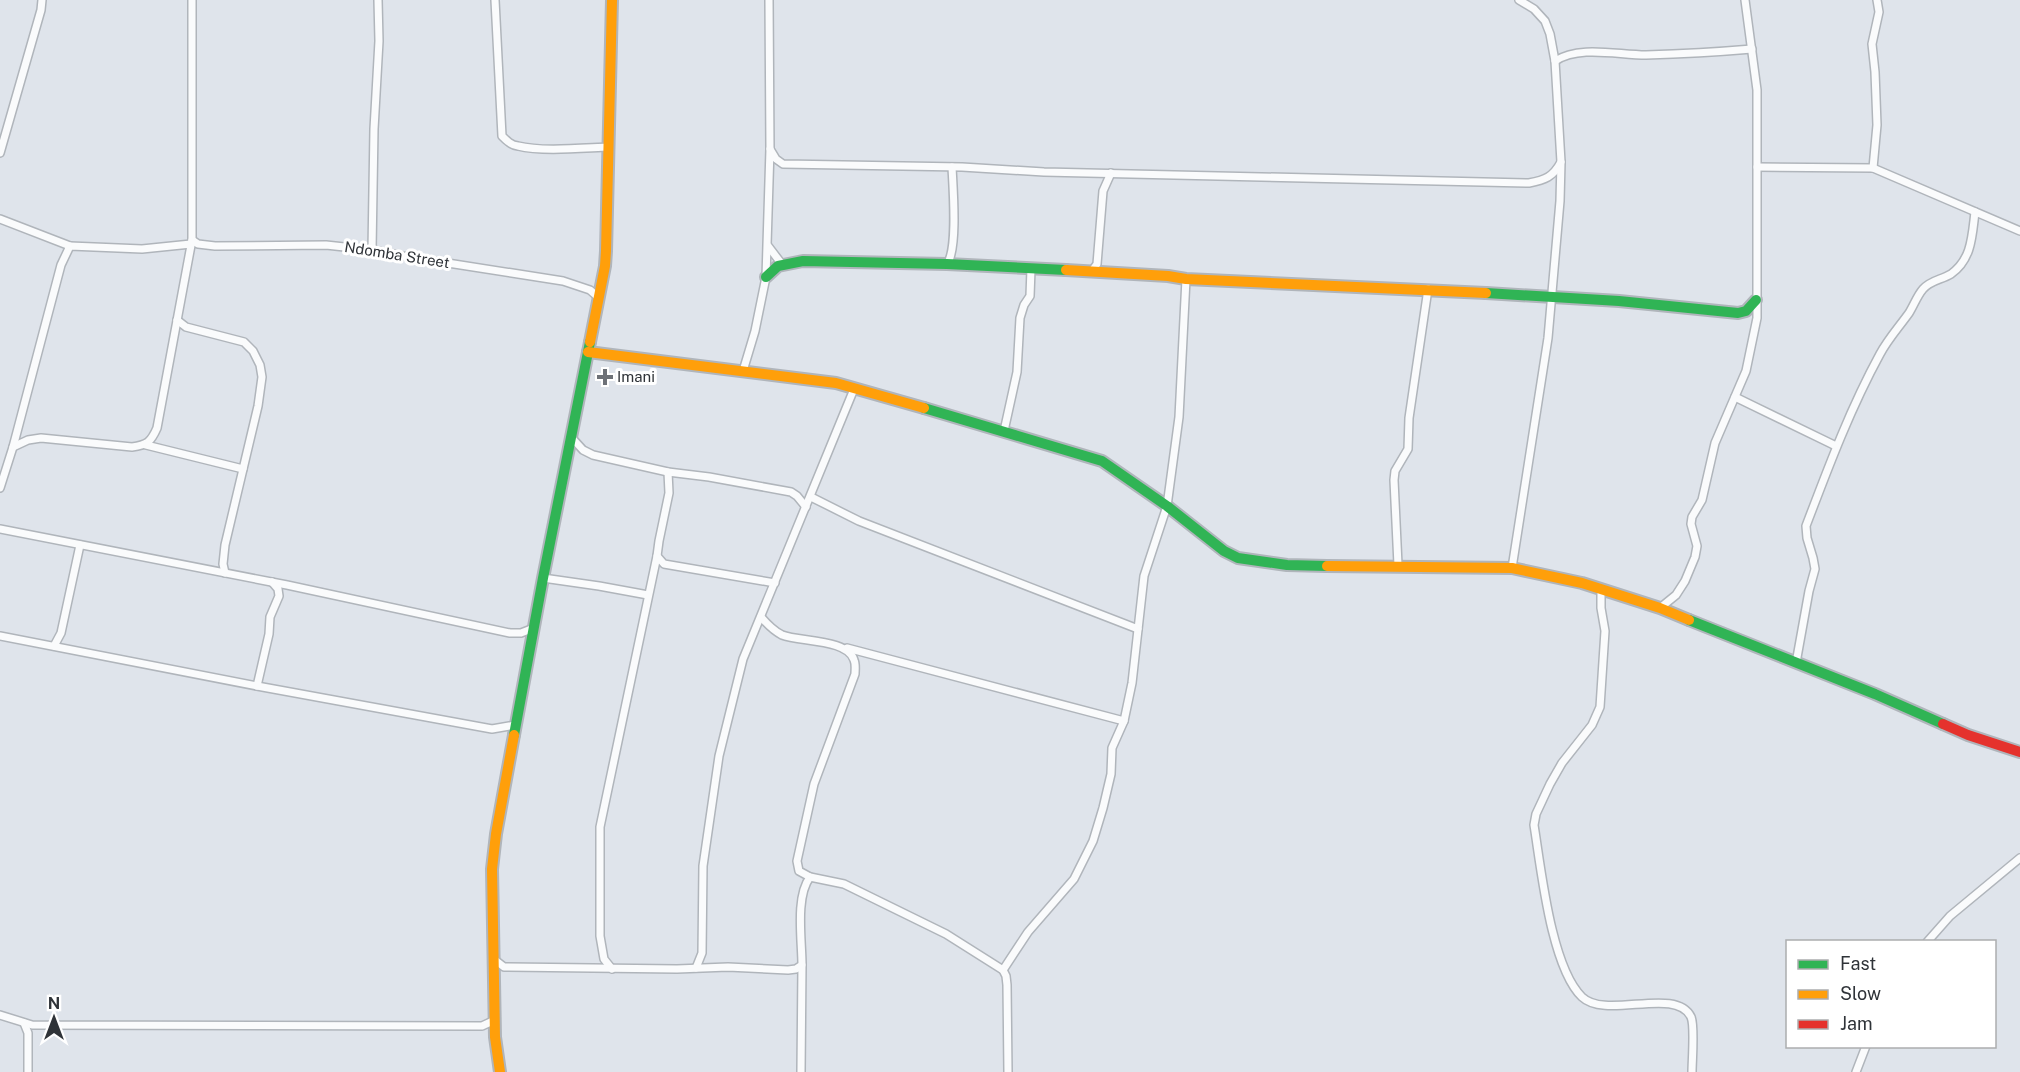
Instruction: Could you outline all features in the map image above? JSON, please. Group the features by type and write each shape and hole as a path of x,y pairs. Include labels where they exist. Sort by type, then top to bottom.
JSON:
{"street":[{"path":"0,153 42,0"},
{"path":"146,445 153,439 157,428 192,242 192,0"},
{"path":"372,250 374,129 379,41 378,0"},
{"path":"495,0 502,136 509,143 518,146 559,149 609,147"},
{"path":"500,1072 495,1037 492,869 515,725 605,266 609,213 612,0"},
{"path":"743,371 755,331 766,277 770,173 769,0"},
{"path":"1512,568 1548,338 1560,201 1561,162 1555,61 1550,34 1545,21 1534,9 1519,0"},
{"path":"1660,608 1676,595 1695,557 1697,546 1691,525 1692,517 1702,500 1715,443 1746,371 1757,318 1755,192 1757,90 1745,0"},
{"path":"1873,168 1877,125 1872,44 1879,12 1877,0"},
{"path":"1555,61 1563,56 1588,53 1645,55 1752,49"},
{"path":"770,149 776,159 783,164 1529,183 1545,180 1555,174 1561,162"},
{"path":"770,173 783,164"},
{"path":"947,264 950,260 953,233 952,167"},
{"path":"1757,167 1873,168 2020,231"},
{"path":"1091,272 1097,264 1103,191 1111,173"},
{"path":"1796,663 1815,569 1806,526 1836,446 1879,355 1910,312 1922,290 1932,281 1950,274 1970,250 1975,212"},
{"name":"Ndomba Street","path":"0,219 70,246 142,249 192,242 214,246 326,245 372,250 563,281 590,290 598,297"},
{"path":"0,488 61,265 70,246"},
{"path":"768,246 782,263"},
{"path":"766,277 782,263 803,261 947,264 1168,276 1186,279 1428,289 1619,301 1738,313 1746,311 1756,300"},
{"path":"1004,430 1017,372 1020,318 1030,296 1031,269"},
{"path":"1003,970 1028,932 1074,879 1093,841 1103,808 1111,774 1112,748 1124,721 1132,683 1144,576 1150,552 1161,529 1167,507 1179,417 1186,279"},
{"path":"1398,565 1394,480 1395,471 1408,449 1409,418 1428,289"},
{"path":"177,320 186,327 244,342 253,351 260,365 262,377 258,406 225,545 223,564 225,573"},
{"path":"588,352 836,383 1004,430 1102,461 1224,551 1238,558 1287,565 1512,568 1582,583 1660,608 1875,694 1968,735 2020,752"},
{"path":"696,969 702,953 703,866 719,756 743,659 854,389"},
{"path":"1735,397 1836,446"},
{"path":"13,447 28,440 41,438 132,447 146,445 243,469"},
{"path":"572,438 583,450 593,455 668,472 791,492 798,495 806,507"},
{"path":"612,969 604,959 600,936 600,827 657,556 669,492 668,472"},
{"path":"811,497 860,521 1137,628"},
{"path":"0,522 2,530 272,582 510,633 521,633 534,628"},
{"path":"54,646 61,633 80,545"},
{"path":"657,556 664,564 671,566 775,583"},
{"path":"543,578 648,595"},
{"path":"257,686 269,634 270,617 279,596 278,589 272,582"},
{"path":"1601,590 1605,631 1600,707 1592,725 1562,763 1550,784 1536,814 1534,825 1548,907 1557,950 1581,996 1601,1005 1669,1004 1686,1010 1692,1018 1692,1072"},
{"path":"761,617 772,629 783,635 841,647 1124,721"},
{"path":"0,636 492,729 515,725"},
{"path":"841,647 850,652 855,661 855,674 814,784 797,861 799,871 810,877 844,884 946,934 1003,970 1007,985 1008,1072"},
{"path":"1929,940 1950,916 2020,858"},
{"path":"801,1072 801,898 805,884 810,877"},
{"path":"495,960 504,967 612,969 728,967 788,970 802,965"},
{"path":"0,1015 32,1025 482,1026 495,1020"},
{"path":"24,1023 28,1033 28,1072"},
{"path":"1856,1072 1866,1048"}],"traffic: fast":[{"path":"766,277 778,266 803,261 947,264 1066,270"},
{"path":"1486,293 1619,301 1738,313 1746,311 1756,300"},
{"path":"514,735 590,342"},
{"path":"924,408 1102,461 1167,506 1224,551 1238,558 1287,565 1327,566"},
{"path":"1689,620 1875,694 1943,724"}],"traffic: slow":[{"path":"590,342 606,251 612,0"},
{"path":"1066,270 1186,279 1486,293"},
{"path":"588,352 836,383 924,408"},
{"path":"1327,566 1512,568 1582,583 1660,608 1689,620"},
{"path":"500,1072 495,1037 492,869 514,735"}],"traffic: jam":[{"path":"1943,724 2020,752"}],"place":[{"name":"Imani","path":"605,377"}]}
